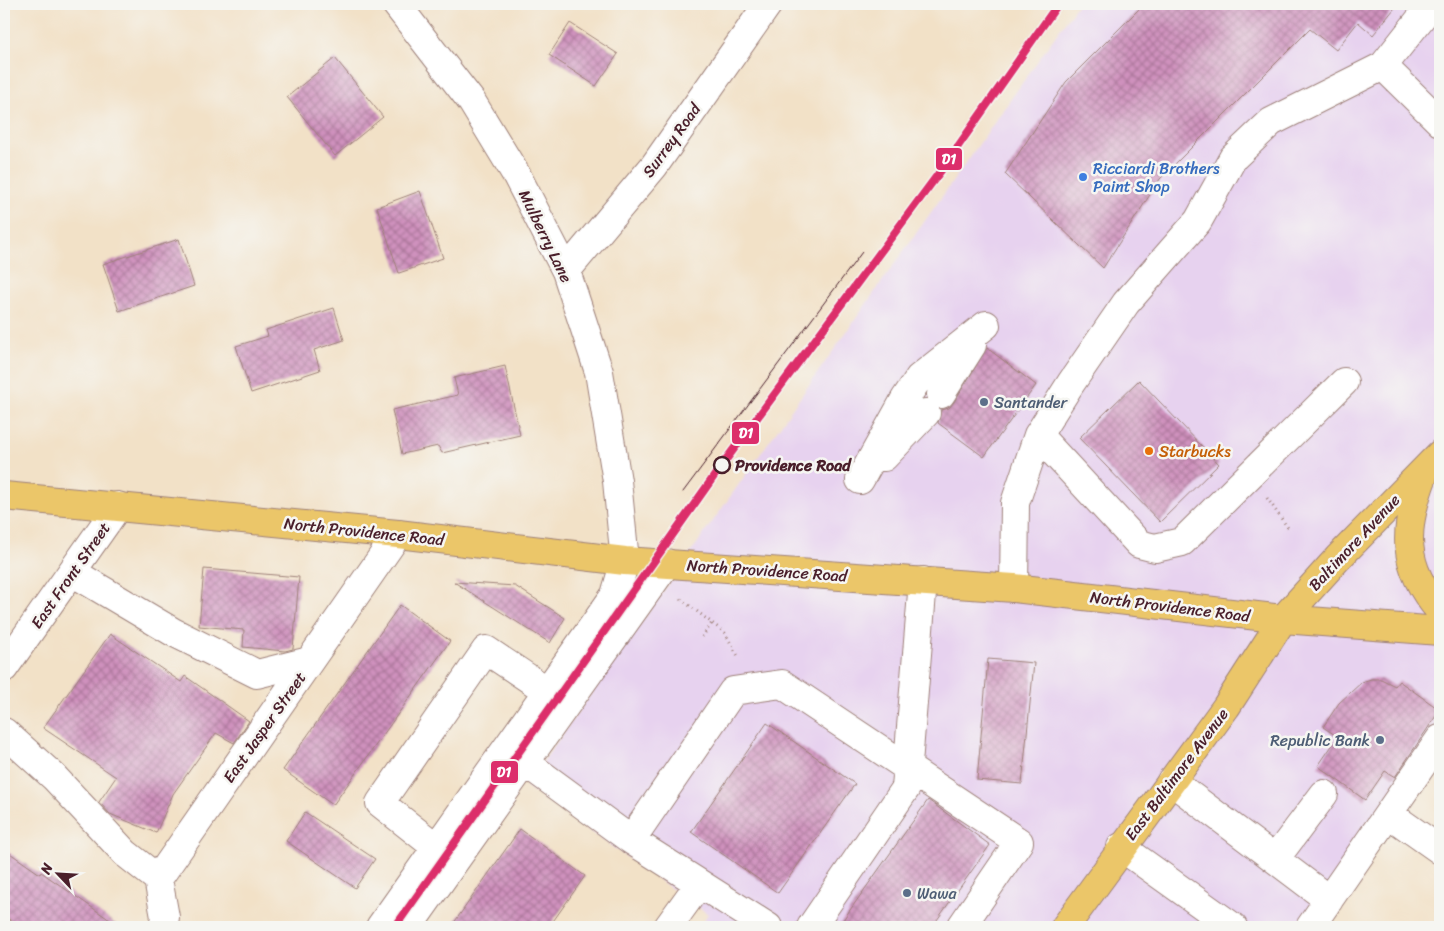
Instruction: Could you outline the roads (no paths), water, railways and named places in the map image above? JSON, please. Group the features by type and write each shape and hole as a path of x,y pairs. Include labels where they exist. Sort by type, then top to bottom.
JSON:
{"main road":[{"path":"1434,460 1411,508 1409,536 1418,580 1440,611"},
{"name":"Baltimore Avenue","path":"1283,619 1338,558 1434,460"},
{"name":"North Providence Road","path":"4,496 398,534 625,560 1014,588 1283,619 1440,632"},
{"name":"East Baltimore Avenue","path":"1065,927 1226,707 1283,619"}],"street":[{"name":"Mulberry Lane","path":"396,4 472,102 517,176 566,271 599,372 618,481 625,560"},
{"name":"Surrey Road","path":"566,271 654,166 768,4"},
{"path":"1014,588 1015,503 1038,435 1126,303 1198,221 1233,158 1271,122 1384,66 1432,4"},
{"path":"1384,66 1440,122"},
{"path":"986,326 934,403 860,480 919,378 986,326"},
{"path":"1038,435 1139,544 1155,548 1182,542 1344,382"},
{"name":"East Front Street","path":"4,668 118,506"},
{"name":"East Jasper Street","path":"158,880 398,534"},
{"path":"557,697 615,595 625,560"},
{"path":"380,927 445,855 557,697 667,563"},
{"path":"72,572 172,632 257,674 309,661"},
{"path":"811,927 906,788 924,581"},
{"path":"445,855 380,803 486,650 557,697"},
{"path":"631,840 733,691 782,684 1019,842 961,927"},
{"path":"4,732 54,777 125,853 158,880 165,916 163,927"},
{"path":"1310,927 1389,814 1432,771 1440,739"},
{"path":"516,755 631,840 768,927"},
{"path":"1171,781 1329,900"},
{"path":"1275,859 1324,794"},
{"path":"1389,814 1440,850"},
{"path":"1122,847 1234,927"},
{"path":"408,927 445,855"},
{"path":"668,927 699,884"}],"tram line":[{"path":"683,492 862,252"}],"place":[{"name":"Ricciardi Brothers Paint Shop","path":"1083,177"},
{"name":"Santander","path":"984,402"},
{"name":"Starbucks","path":"1149,451"},
{"name":"Providence Road","path":"722,465"},
{"name":"Republic Bank","path":"1380,740"},
{"name":"Wawa","path":"907,893"}]}
